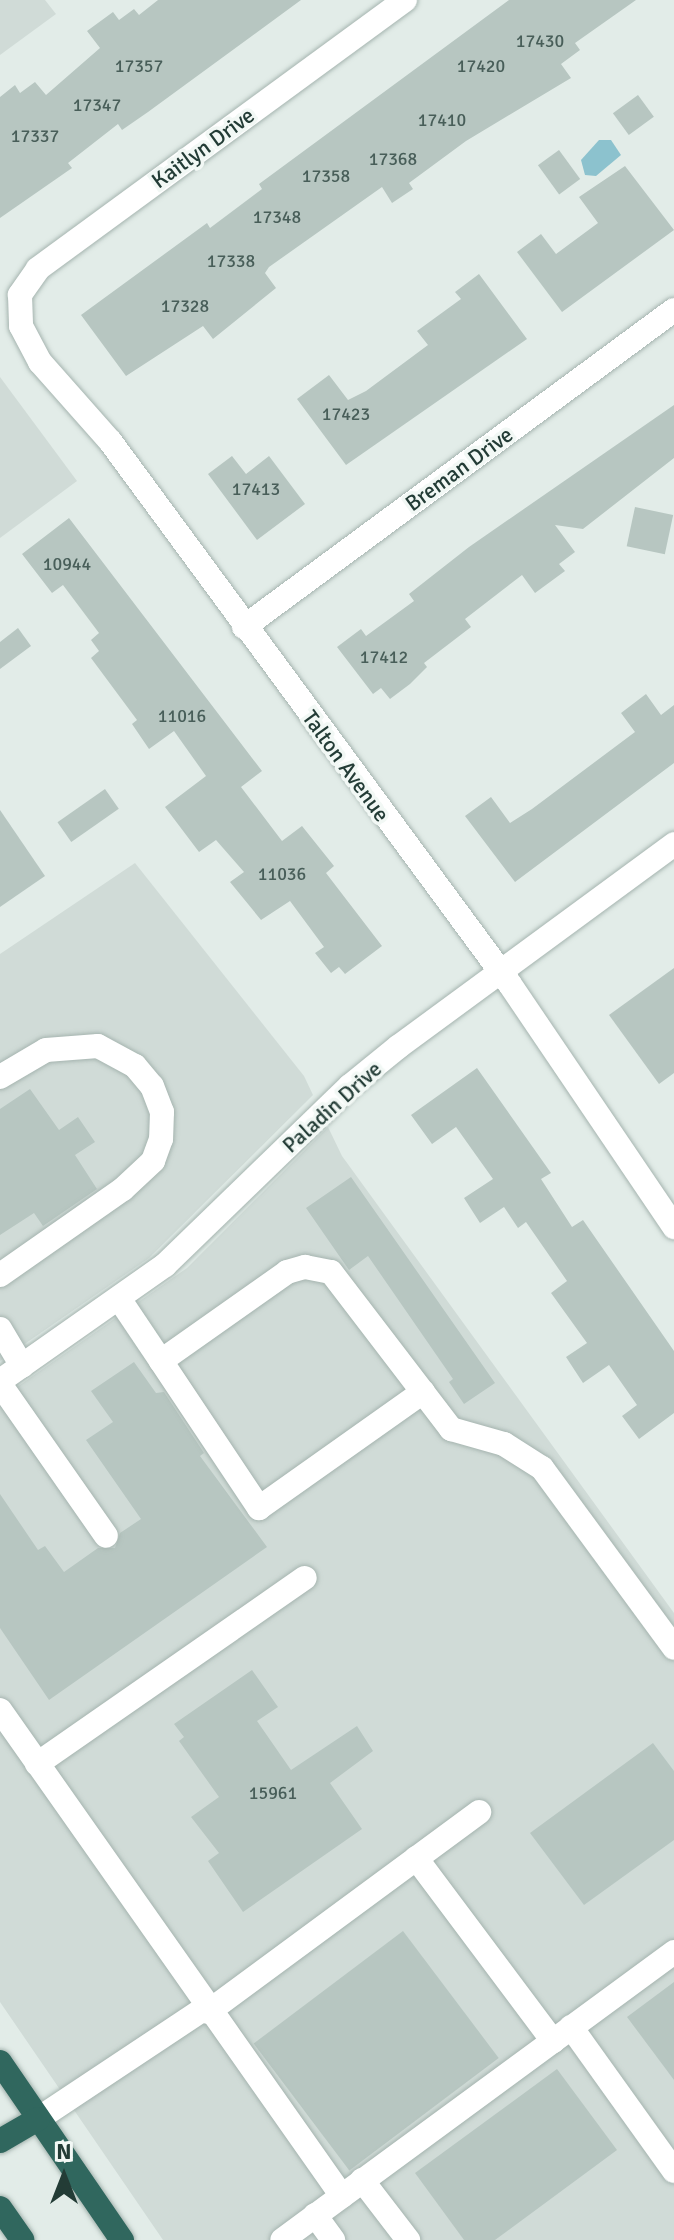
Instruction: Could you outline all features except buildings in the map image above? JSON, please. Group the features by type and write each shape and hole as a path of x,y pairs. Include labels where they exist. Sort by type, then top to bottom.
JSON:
{"highway":[{"path":"0,2062 122,2240"},
{"path":"0,2141 38,2119"},
{"path":"0,2208 22,2240"}],"street":[{"name":"Kaitlyn Drive","path":"18,309 20,295 38,269 405,0"},
{"name":"Talton Avenue","path":"18,309 26,341 40,362 110,441 499,972 674,1227"},
{"name":"Breman Drive","path":"244,627 674,310"},
{"name":"Paladin Drive","path":"0,1382 120,1300 209,1226 350,1086 674,844"},
{"path":"0,1077 46,1050 98,1046 135,1066 152,1086 162,1112 161,1139 153,1161 123,1189 0,1275"},
{"path":"161,1361 287,1272 319,1267 341,1283 451,1429 504,1444 542,1468 674,1648"},
{"path":"120,1300 259,1508 423,1392"},
{"path":"0,1329 22,1366"},
{"path":"0,1382 106,1536"},
{"path":"37,1764 305,1578"},
{"path":"0,1710 207,2010 342,2196"},
{"path":"38,2119 207,2010 479,1812"},
{"path":"416,1858 674,2171"},
{"path":"282,2240 674,1952"},
{"path":"362,2180 408,2240"},
{"path":"315,2215 333,2240"}],"shaded area":[{"path":"0,0 45,0 56,14 0,55"},
{"path":"0,377 77,481 0,538"},
{"path":"135,863 304,1076 313,1095 149,1258 0,1361 0,954"},
{"path":"328,1127 342,1156 674,1613 674,2240 163,2240 0,2002 0,1399 187,1268"}],"water":[{"path":"599,140 611,140 621,155 596,176 585,175 581,160"}]}
